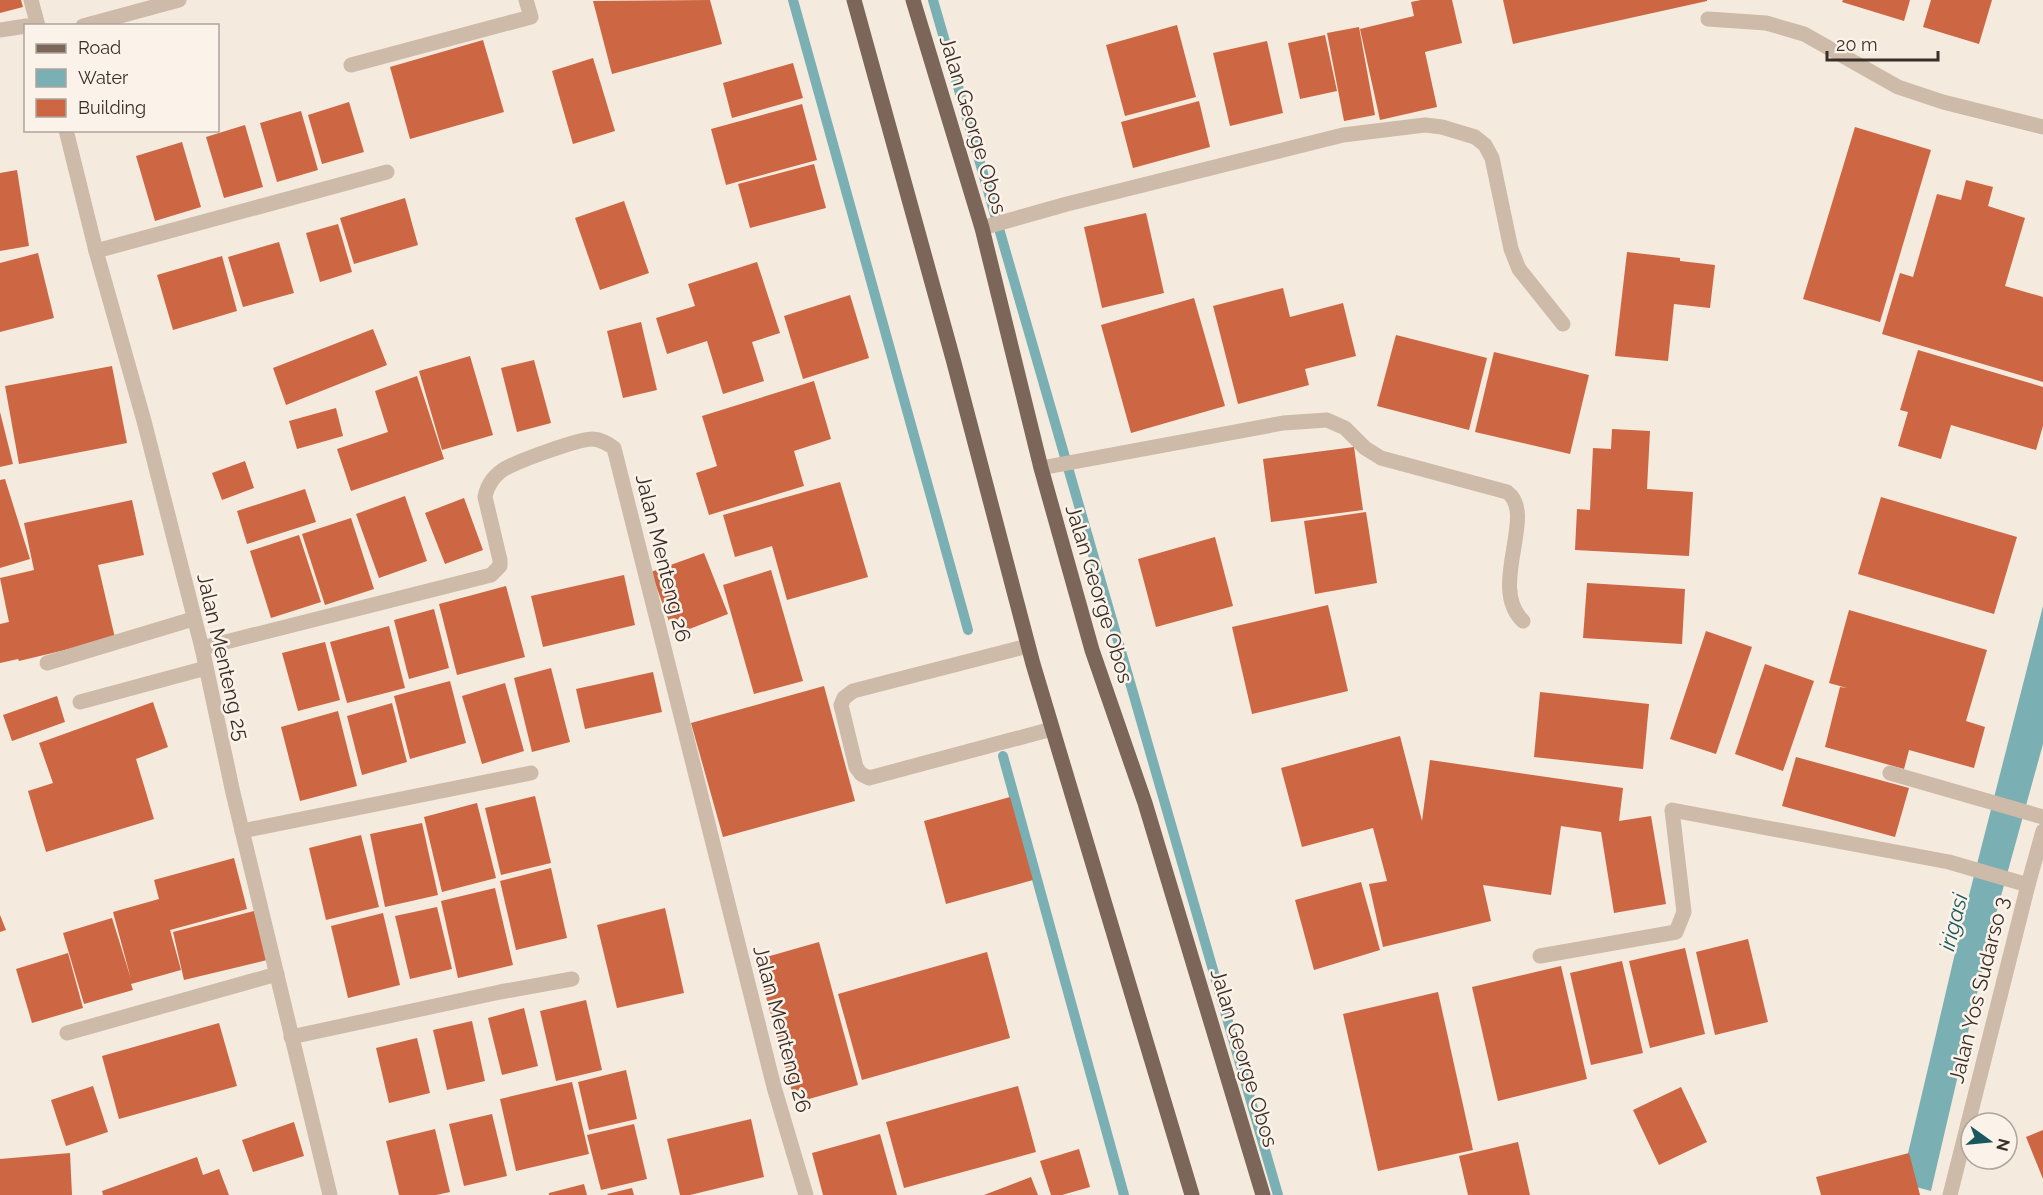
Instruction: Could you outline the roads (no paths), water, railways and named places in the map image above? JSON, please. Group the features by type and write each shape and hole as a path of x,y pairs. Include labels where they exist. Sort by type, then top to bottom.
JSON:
{"main road":[{"path":"854,0 953,359 1028,646 1192,1195"},
{"name":"Jalan George Obos","path":"913,0 982,228 1041,468 1092,650 1145,803 1263,1195"}],"street":[{"path":"31,0 32,24"},
{"path":"90,24 179,0"},
{"path":"351,64 531,17 526,0"},
{"path":"1708,19 1766,23 1804,34 1898,87 1943,102 2043,127"},
{"path":"0,30 24,26"},
{"path":"982,228 1067,204 1343,135 1425,125 1442,127 1475,137 1485,145 1492,158 1511,249 1518,268 1563,324"},
{"name":"Jalan Menteng 25","path":"66,132 202,648 242,831 330,1195"},
{"path":"96,251 387,172"},
{"path":"1041,468 1283,423 1327,420 1345,428 1365,448 1381,458 1507,492 1513,496 1518,518 1509,583 1510,601 1514,613 1523,621"},
{"name":"Jalan Menteng 26","path":"202,648 491,575 500,566 500,560 485,497 487,488 495,477 505,468 578,441 592,439 606,441 614,448 774,1087 806,1195"},
{"path":"47,663 193,619"},
{"path":"1028,646 853,691 844,698 841,705 856,767 861,774 869,778 1052,729"},
{"path":"80,702 206,668"},
{"path":"242,831 531,772"},
{"path":"1890,773 2043,817"},
{"path":"1540,956 1676,932 1684,912 1672,810 1949,862 2028,885"},
{"name":"Jalan Yos Sudarso 3","path":"1950,1195 2043,831"},
{"path":"67,1033 277,974"},
{"path":"291,1037 500,992 572,979"}],"water":[{"path":"2043,606 2043,744 1993,925 1931,1191 1901,1183 1964,915"}],"waterway":[{"path":"793,0 968,630"},
{"path":"933,0 1278,1195"},
{"path":"1003,756 1124,1195"}],"water label":[{"name":"irigasi","path":"1953,922"}]}
